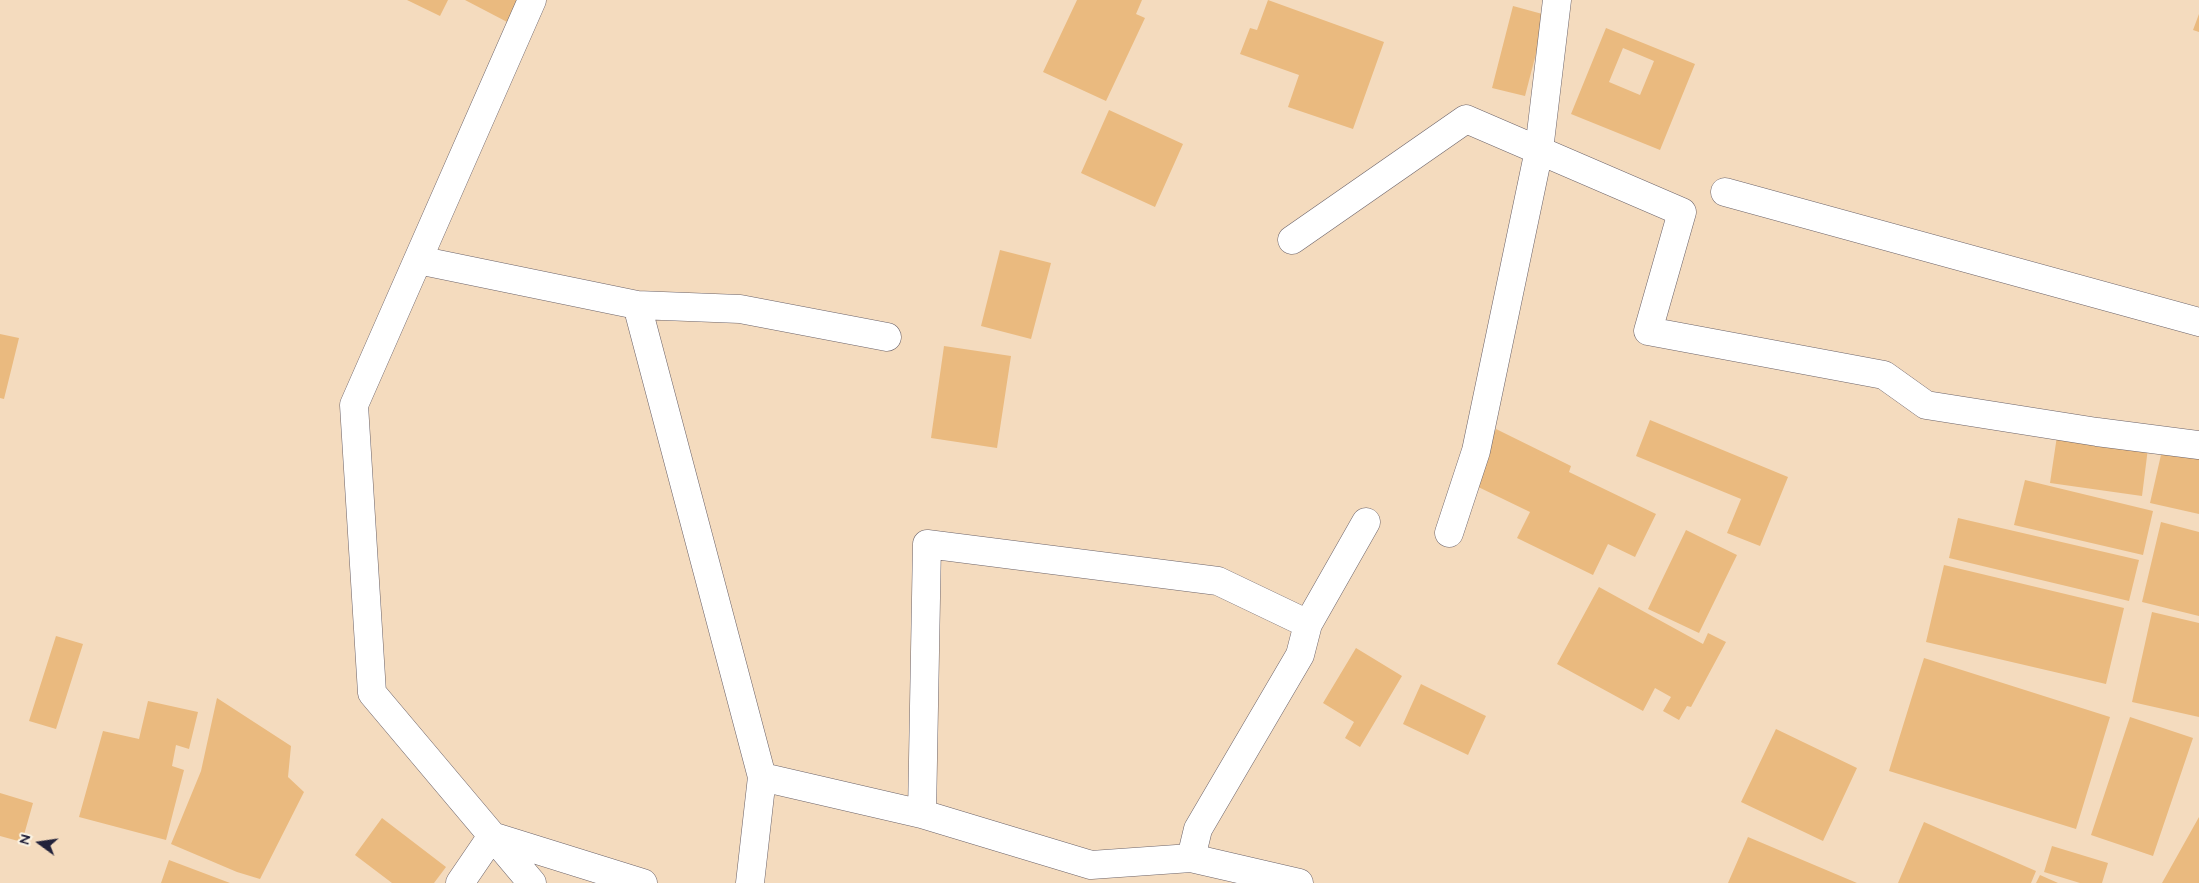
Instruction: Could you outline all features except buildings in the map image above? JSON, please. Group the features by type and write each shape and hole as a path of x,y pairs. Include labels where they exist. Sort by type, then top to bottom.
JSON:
{"street":[{"path":"532,0 354,406 372,693 532,883"},
{"path":"1449,533 1476,452 1539,150 1557,0"},
{"path":"1292,240 1466,119 1682,212 1648,331 1884,375 1926,405 2097,432 2199,444"},
{"path":"1725,192 2199,322"},
{"path":"418,260 637,305 740,309 887,337"},
{"path":"637,305 762,777 750,883"},
{"path":"1190,858 1198,829 1300,655 1308,624 1366,522"},
{"path":"922,814 928,544 1218,581 1308,624"},
{"path":"762,777 922,814 1091,865 1190,858 1299,883"},
{"path":"460,883 492,836"},
{"path":"492,836 643,883"}]}
